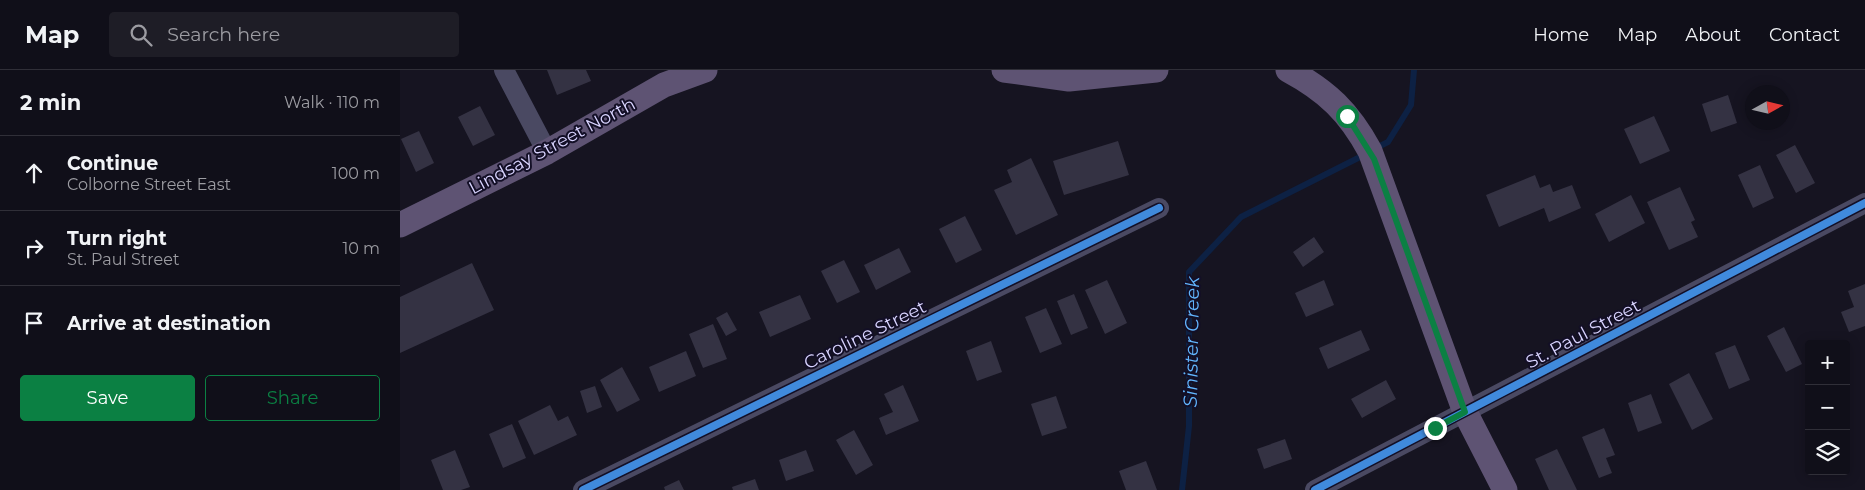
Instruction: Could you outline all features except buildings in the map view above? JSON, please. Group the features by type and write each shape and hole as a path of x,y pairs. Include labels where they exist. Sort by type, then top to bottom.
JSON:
{"main road":[{"name":"Lindsay Street North","path":"400,225 547,152 664,85 705,70"},
{"path":"1004,70 1069,79 1156,70"},
{"path":"1288,70 1328,95 1370,151 1465,412 1505,490"}],"street":[{"path":"504,70 547,152"},
{"name":"St. Paul Street","path":"1315,490 1865,203"},
{"name":"Caroline Street","path":"583,490 1160,208"}],"waterway":[{"name":"Sinister Creek","path":"1374,149 1388,142 1411,105 1414,70"},
{"name":"Sinister Creek","path":"1182,490 1189,426 1189,272 1241,217 1366,154"}],"cycle path":[{"path":"1315,490 1865,203"},
{"path":"583,490 1159,208"}],"route":[{"path":"1347,116 1374,159 1465,412 1435,428"}]}
